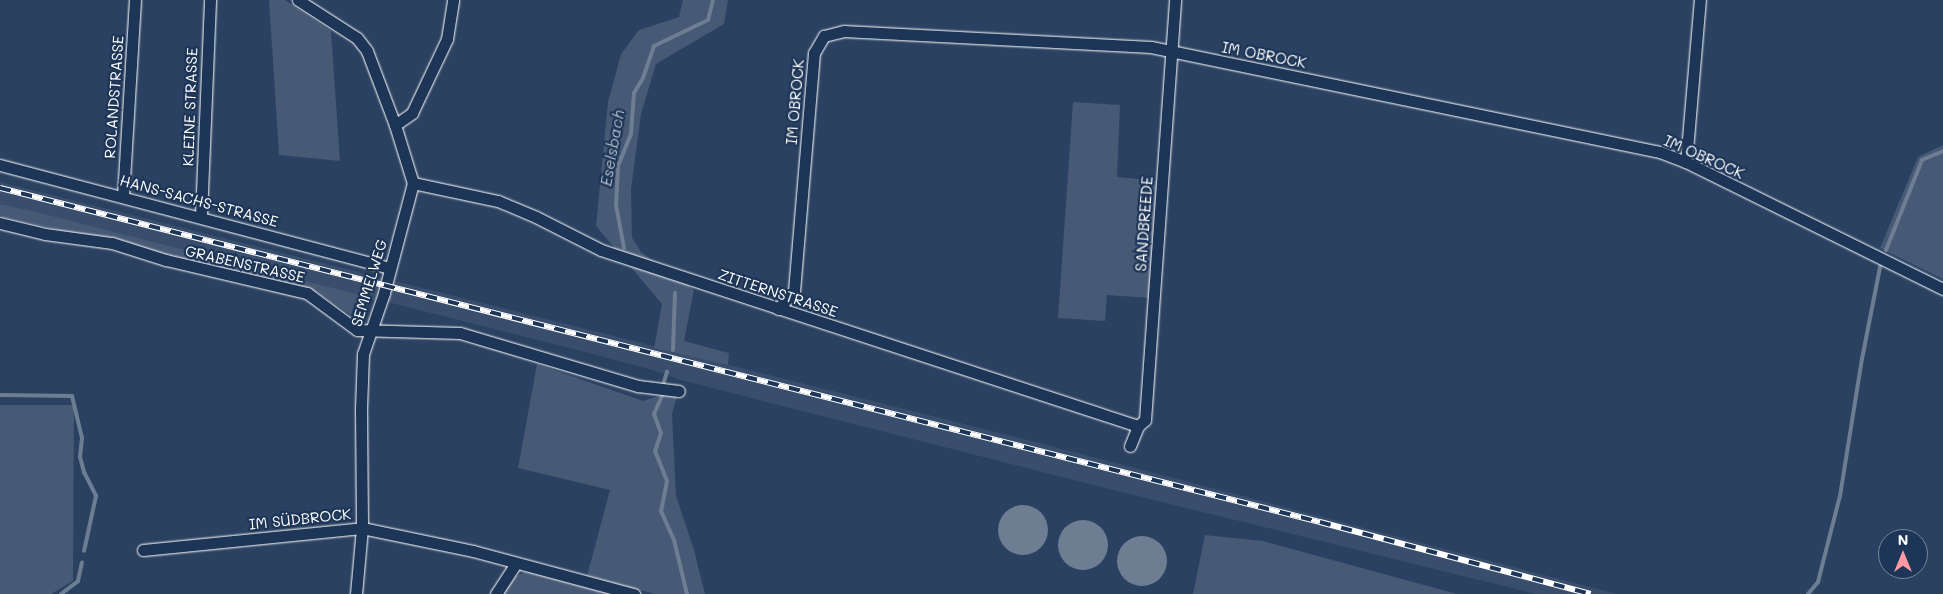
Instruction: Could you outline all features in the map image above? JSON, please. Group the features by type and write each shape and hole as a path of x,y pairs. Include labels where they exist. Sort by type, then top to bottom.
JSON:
{"street":[{"name":"ROLANDSTRASSE","path":"123,196 136,0"},
{"name":"KLEINE STRASSE","path":"201,216 210,0"},
{"path":"298,0 357,38 367,51 396,124 413,183"},
{"path":"396,124 412,113 447,39 453,0"},
{"name":"SANDBREEDE","path":"1130,446 1138,426 1144,420 1175,0"},
{"path":"1686,162 1700,0"},
{"name":"IM OBROCK","path":"778,309 794,291 814,53 824,36 844,31 1150,47 1622,143 1660,152 1686,162 1943,289"},
{"name":"HANS-SACHS-STRASSE","path":"0,165 201,216 390,268"},
{"name":"ZITTERNSTRASSE","path":"413,183 498,201 536,216 602,250 1138,426"},
{"name":"SEMMELWEG","path":"356,594 362,528 363,354 390,268 413,183"},
{"name":"GRABENSTRASSE","path":"0,224 45,234 112,243 166,260 307,293 357,330 460,333 638,386 679,391"},
{"name":"IM SÜDBROCK","path":"143,550 362,528 516,563 634,594"},
{"path":"496,594 516,563"}],"shaded area":[{"path":"269,0 285,0 331,31 340,161 279,155"},
{"path":"683,0 728,0 724,24 656,64 641,114 631,189 632,238 641,252 694,290 684,341 729,353 728,365 654,348 662,304 596,226 608,102 621,54 639,30 679,17"},
{"path":"1073,102 1120,105 1117,177 1159,181 1150,298 1107,295 1105,321 1058,318"},
{"path":"1943,145 1943,279 1880,248 1918,157"},
{"path":"0,182 1020,438 1617,594 1536,594 1113,490 681,380 649,369 581,351 0,204"},
{"path":"0,204 376,299 355,303 351,315 317,292 0,216"},
{"path":"537,364 643,401 658,396 677,396 672,414 676,496 694,550 705,594 655,594 587,576 610,490 518,468"},
{"path":"0,405 74,405 73,581 51,594 0,594"},
{"path":"1018,505 1028,505 1041,512 1048,525 1048,535 1041,548 1028,555 1018,555 1009,551 1002,544 998,535 998,525 1002,516 1009,509"},
{"path":"1078,520 1088,520 1101,527 1108,540 1108,550 1101,563 1088,570 1078,570 1069,566 1062,559 1058,550 1058,540 1062,531 1069,524"},
{"path":"1205,535 1263,541 1457,594 1193,594"},
{"path":"1137,536 1147,536 1160,543 1167,556 1167,566 1160,579 1147,586 1137,586 1128,582 1121,575 1117,566 1117,556 1121,547 1128,540"},
{"path":"528,570 617,594 503,594 513,578"}],"waterway":[{"name":"Eselsbach","path":"624,248 616,205 618,166 631,133 634,93 643,78 654,46 708,20 713,0"},
{"path":"1886,250 1922,160 1943,151"},
{"path":"1808,594 1818,582 1840,496 1862,359 1880,267"},
{"name":"Eselsbach","path":"673,350 675,293"},
{"name":"Eselsbach","path":"663,385 667,372"},
{"path":"0,395 72,396 82,438 80,457 84,472 96,496 84,551"},
{"name":"Eselsbach","path":"662,396 654,414 661,433 655,451 667,481 661,511 674,540 687,594"},
{"path":"61,594 78,581 82,562"}],"railway":[{"path":"0,188 1320,522 1591,594"}]}
